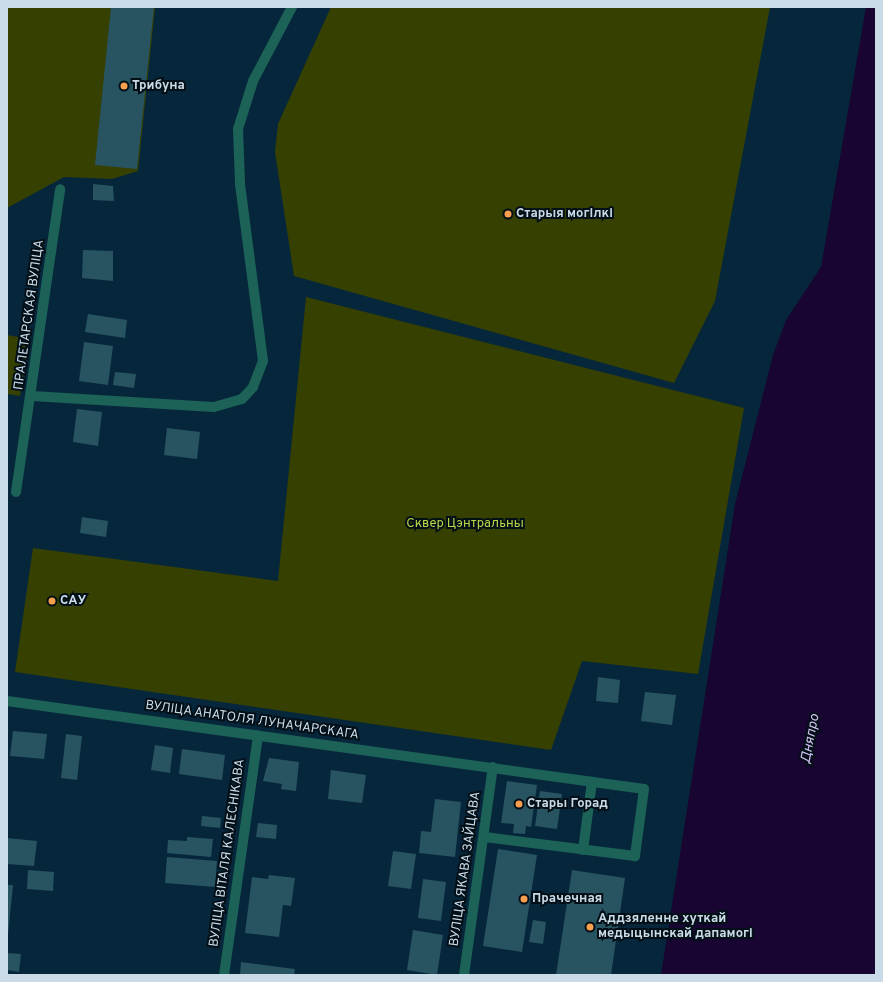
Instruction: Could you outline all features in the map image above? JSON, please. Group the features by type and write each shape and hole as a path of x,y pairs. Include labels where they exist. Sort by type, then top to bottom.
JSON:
{"street":[{"path":"32,396 214,407 242,400 253,387 263,361 240,183 238,129 253,81 292,7"},
{"name":"ПРАЛЕТАРСКАЯ ВУЛІЦА","path":"16,492 32,396 60,190"},
{"name":"ВУЛІЦА АНАТОЛЯ ЛУНАЧАРСКАГА","path":"7,701 644,789 635,856 584,850"},
{"name":"ВУЛІЦА ВІТАЛЯ КАЛЕСНІКАВА","path":"224,975 258,735"},
{"name":"ВУЛІЦА ЯКАВА ЗАЙЦАВА","path":"464,975 485,837 493,767"},
{"path":"485,837 584,850 592,782"}],"green space":[{"path":"7,7 155,7 138,171 112,179 64,177 7,208"},
{"name":"Старыя могілкі","path":"331,7 770,7 715,301 674,383 294,276 275,152 278,124"},
{"name":"Сквер Цэнтральны","path":"306,297 744,408 698,674 582,661 551,750 15,672 33,548 278,581"},
{"path":"7,335 29,339 20,396 7,394"}],"water":[{"name":"Дняпро","path":"866,7 876,7 876,975 661,975 735,504 773,355 786,320 821,267"}],"building":[{"name":"Трибуна","path":"111,7 154,7 137,169 95,165"},
{"path":"93,184 113,186 114,201 93,200"},
{"path":"83,250 113,251 113,281 82,278"},
{"path":"88,314 127,320 125,338 85,332"},
{"path":"84,342 113,346 108,385 79,381"},
{"path":"115,372 136,374 134,388 113,385"},
{"path":"77,409 102,412 98,446 73,442"},
{"path":"167,428 200,432 197,459 164,455"},
{"path":"82,517 108,521 106,537 80,533"},
{"path":"598,677 620,680 618,703 596,701"},
{"path":"645,692 676,695 672,725 641,721"},
{"path":"13,731 47,734 44,759 10,756"},
{"path":"66,734 82,736 77,780 61,778"},
{"path":"155,745 173,748 170,773 151,770"},
{"path":"182,749 225,755 222,780 179,774"},
{"path":"269,758 299,762 296,791 281,789 282,784 263,781"},
{"path":"331,770 366,775 362,803 328,799"},
{"name":"Стары Горад","path":"507,781 537,785 531,827 526,826 525,834 513,833 514,824 501,823"},
{"path":"540,791 562,794 557,829 535,826"},
{"path":"435,799 461,802 455,857 419,853 421,831 431,832"},
{"path":"202,816 221,818 220,828 201,826"},
{"path":"258,823 277,825 276,839 256,837"},
{"path":"187,837 213,839 211,857 167,853 168,840 187,841"},
{"path":"7,838 37,841 34,866 7,864"},
{"path":"498,849 537,855 522,952 483,946"},
{"path":"393,851 416,854 411,889 388,886"},
{"path":"167,857 217,861 215,887 165,883"},
{"path":"28,870 54,872 53,891 27,889"},
{"name":"Аддзяленне хуткай медыцынскай дапамогі","path":"572,870 625,878 611,975 556,975"},
{"path":"269,875 295,878 291,906 283,905 279,937 245,933 252,877 268,879"},
{"path":"423,879 446,882 441,921 418,918"},
{"path":"7,885 13,885 8,935 7,935"},
{"path":"533,920 546,922 543,944 529,942"},
{"path":"413,930 443,935 437,975 407,970"},
{"path":"7,953 21,954 19,972 7,970"},
{"path":"241,962 295,969 294,975 240,975"}],"place":[{"name":"Трибуна","path":"124,86"},
{"name":"Старыя могілкі","path":"508,214"},
{"name":"САУ","path":"52,601"},
{"name":"Стары Горад","path":"519,804"},
{"name":"Прачечная","path":"524,899"},
{"name":"Аддзяленне хуткай медыцынскай дапамогі","path":"590,927"}]}
